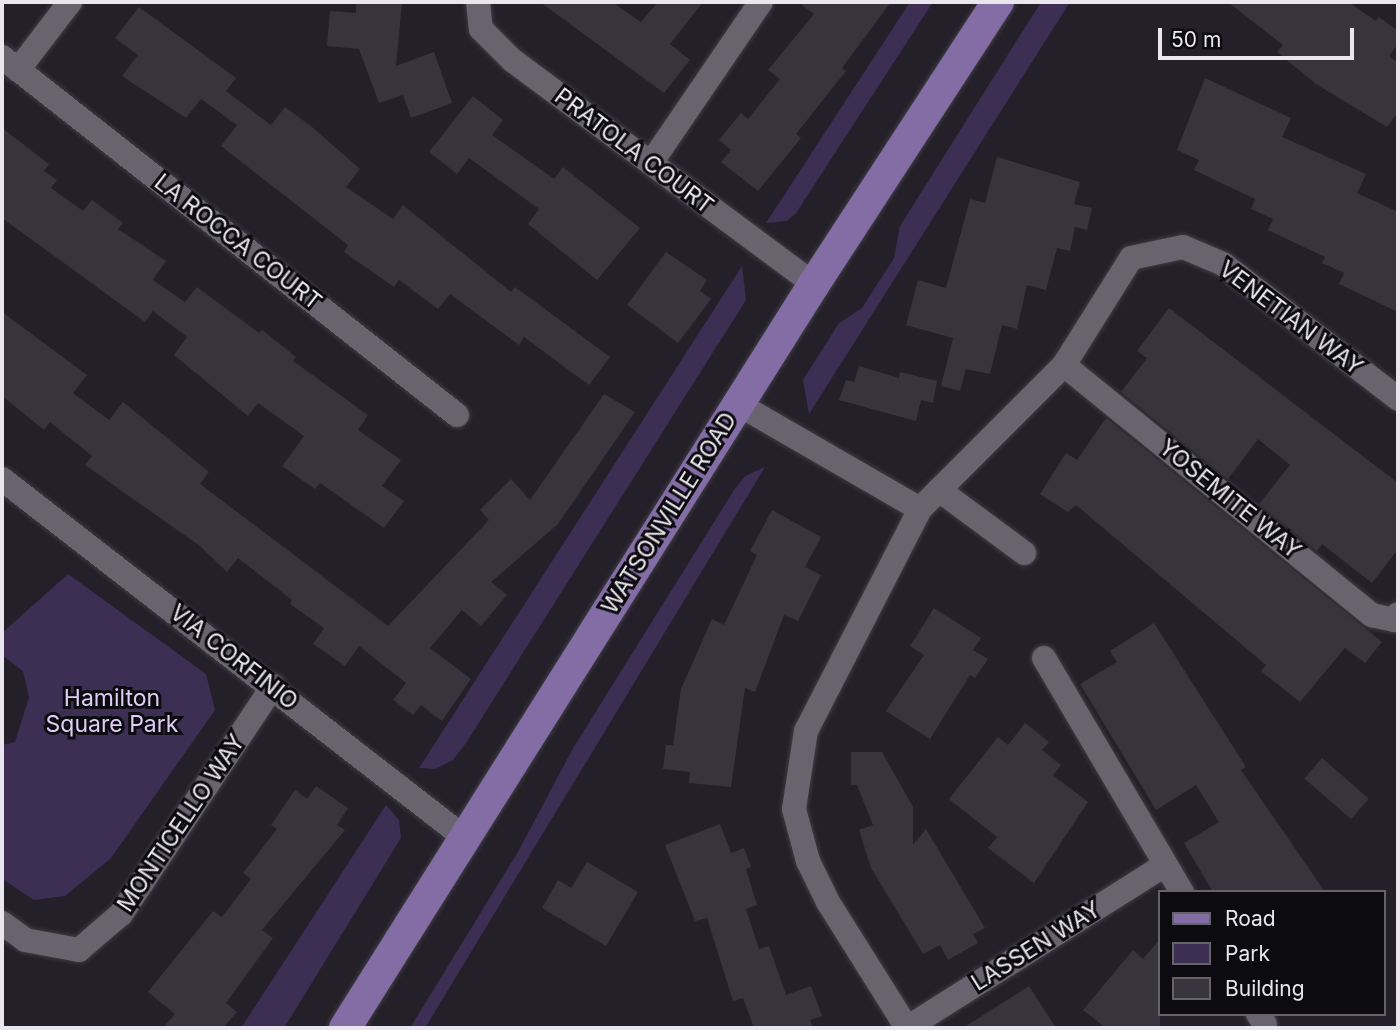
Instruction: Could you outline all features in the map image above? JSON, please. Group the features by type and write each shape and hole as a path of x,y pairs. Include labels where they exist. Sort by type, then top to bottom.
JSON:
{"main road":[{"name":"WATSONVILLE ROAD","path":"345,1028 814,284 998,2"}],"street":[{"path":"10,64 70,2"},
{"name":"PRATOLA COURT","path":"478,2 481,29 512,60 814,284"},
{"path":"651,163 761,2"},
{"name":"LA ROCCA COURT","path":"10,64 457,415"},
{"name":"VENETIAN WAY","path":"907,1028 828,902 808,861 794,809 806,732 920,509 1064,365 1090,314 1131,258 1183,247 1223,264 1398,399"},
{"name":"YOSEMITE WAY","path":"1064,365 1372,615 1394,620 1398,614"},
{"path":"738,404 920,509"},
{"name":"VIA CORFINIO","path":"2,479 273,686 465,838"},
{"path":"939,489 1024,554"},
{"path":"1044,658 1181,890"},
{"name":"MONTICELLO WAY","path":"2,923 25,940 79,950 121,914 273,686"},
{"name":"LASSEN WAY","path":"907,1028 1165,865"}],"green space":[{"path":"910,2 933,2 796,213 787,221 766,223"},
{"path":"1041,2 1070,2 809,414 803,380 839,323 862,308 894,258 900,226"},
{"path":"742,266 746,300 466,743 453,760 435,769 419,768"},
{"path":"765,467 425,1028 410,1028 519,850 572,750 734,490 745,476"},
{"name":"Hamilton Square Park","path":"68,574 206,674 215,710 111,858 65,896 34,900 2,879 2,745 15,742 29,697 23,671 2,655 2,633"},
{"path":"386,805 399,820 401,838 284,1028 241,1028"}],"building":[{"path":"356,2 402,2 396,66 434,52 452,103 411,118 403,95 379,103 359,49 327,46 330,11 356,13"},
{"path":"540,2 612,2 641,22 658,2 703,2 670,44 690,60 664,93"},
{"path":"798,2 891,2 842,68 846,71 796,134 801,138 758,191 721,162 731,150 719,140 741,113 748,119 780,79 768,70 814,14"},
{"path":"1228,2 1348,2 1376,21 1379,17 1398,31 1398,44 1389,56 1398,63 1398,112 1387,127 1316,84 1277,52 1283,45"},
{"path":"139,7 236,78 226,91 271,125 285,107 312,127 360,169 346,187 393,219 403,205 511,292 515,287 610,357 589,385 524,337 519,345 450,294 438,309 399,280 394,287 344,252 348,245 221,146 237,125 201,99 186,118 122,76 138,55 115,38"},
{"path":"1205,78 1291,118 1282,137 1366,174 1357,193 1398,212 1398,312 1339,284 1344,273 1322,263 1325,257 1268,230 1273,219 1251,209 1255,199 1194,170 1199,160 1177,150"},
{"path":"473,96 503,120 492,135 554,179 563,167 640,228 597,280 528,224 539,209 469,158 457,174 429,152"},
{"path":"2,128 49,164 44,171 57,180 51,188 83,211 92,200 123,223 118,229 166,261 153,280 185,302 197,287 259,333 262,330 296,357 293,361 368,415 358,430 401,460 382,486 404,501 384,528 320,483 315,489 282,466 304,436 258,403 248,416 174,355 187,337 153,311 145,322 2,218"},
{"path":"997,157 1080,182 1074,204 1092,208 1087,230 1075,227 1070,251 1057,248 1046,290 1027,285 1017,329 1002,325 990,374 966,369 960,391 941,386 953,338 906,325 918,280 946,288 970,199 985,203"},
{"path":"666,252 707,280 700,291 711,299 678,343 627,305"},
{"path":"1169,308 1398,483 1398,549 1372,583 1322,544 1317,551 1259,504 1290,465 1258,439 1228,479 1121,392 1147,358 1137,351"},
{"path":"2,312 87,375 73,393 109,420 123,402 209,472 200,484 388,626 489,520 480,510 511,479 530,500 604,394 635,412 558,524 491,582 507,595 481,626 462,610 430,648 471,679 442,721 421,705 413,715 393,700 406,683 359,646 345,666 313,644 324,628 290,604 292,600 238,558 227,572 200,546 85,465 92,456 50,422 44,430 2,396"},
{"path":"859,366 899,378 900,372 937,381 933,403 921,400 916,421 839,400 846,380 854,382"},
{"path":"1106,418 1382,642 1365,663 1345,648 1300,702 1261,671 1266,665 1076,505 1068,512 1040,494 1066,453 1077,460"},
{"path":"772,510 821,537 805,567 821,575 798,621 784,615 755,692 745,688 731,787 689,783 690,772 663,769 666,745 673,745 681,689 712,619 724,625 757,555 750,551"},
{"path":"934,608 981,638 973,650 988,659 975,678 970,675 930,739 886,711 924,655 910,646"},
{"path":"1154,623 1246,767 1241,770 1324,890 1212,890 1184,843 1219,822 1196,785 1156,810 1080,684 1117,662 1110,651"},
{"path":"1025,723 1049,742 1042,750 1061,765 1053,775 1088,802 1034,883 988,848 997,837 949,799 998,737 1008,745"},
{"path":"851,752 882,752 913,807 913,845 926,829 985,928 973,934 978,943 948,960 940,945 923,954 871,868 859,830 873,825 857,785 851,785"},
{"path":"1322,758 1369,799 1351,819 1304,778"},
{"path":"316,786 348,808 337,825 345,830 262,930 273,938 226,1003 237,1012 223,1028 163,1028 175,1014 148,992 213,911 222,917 251,879 243,873 277,829 271,825 295,790 307,799"},
{"path":"720,824 731,853 744,848 751,867 746,869 757,905 746,909 759,949 769,946 786,995 811,986 822,1016 810,1020 813,1028 754,1028 743,998 733,1001 707,918 695,921 665,845"},
{"path":"587,862 638,892 606,946 542,908 558,880 571,888"},
{"path":"1158,941 1160,1028 1106,1028 1083,1010 1133,950 1143,959"},
{"path":"1029,986 1056,1028 963,1028"}]}
